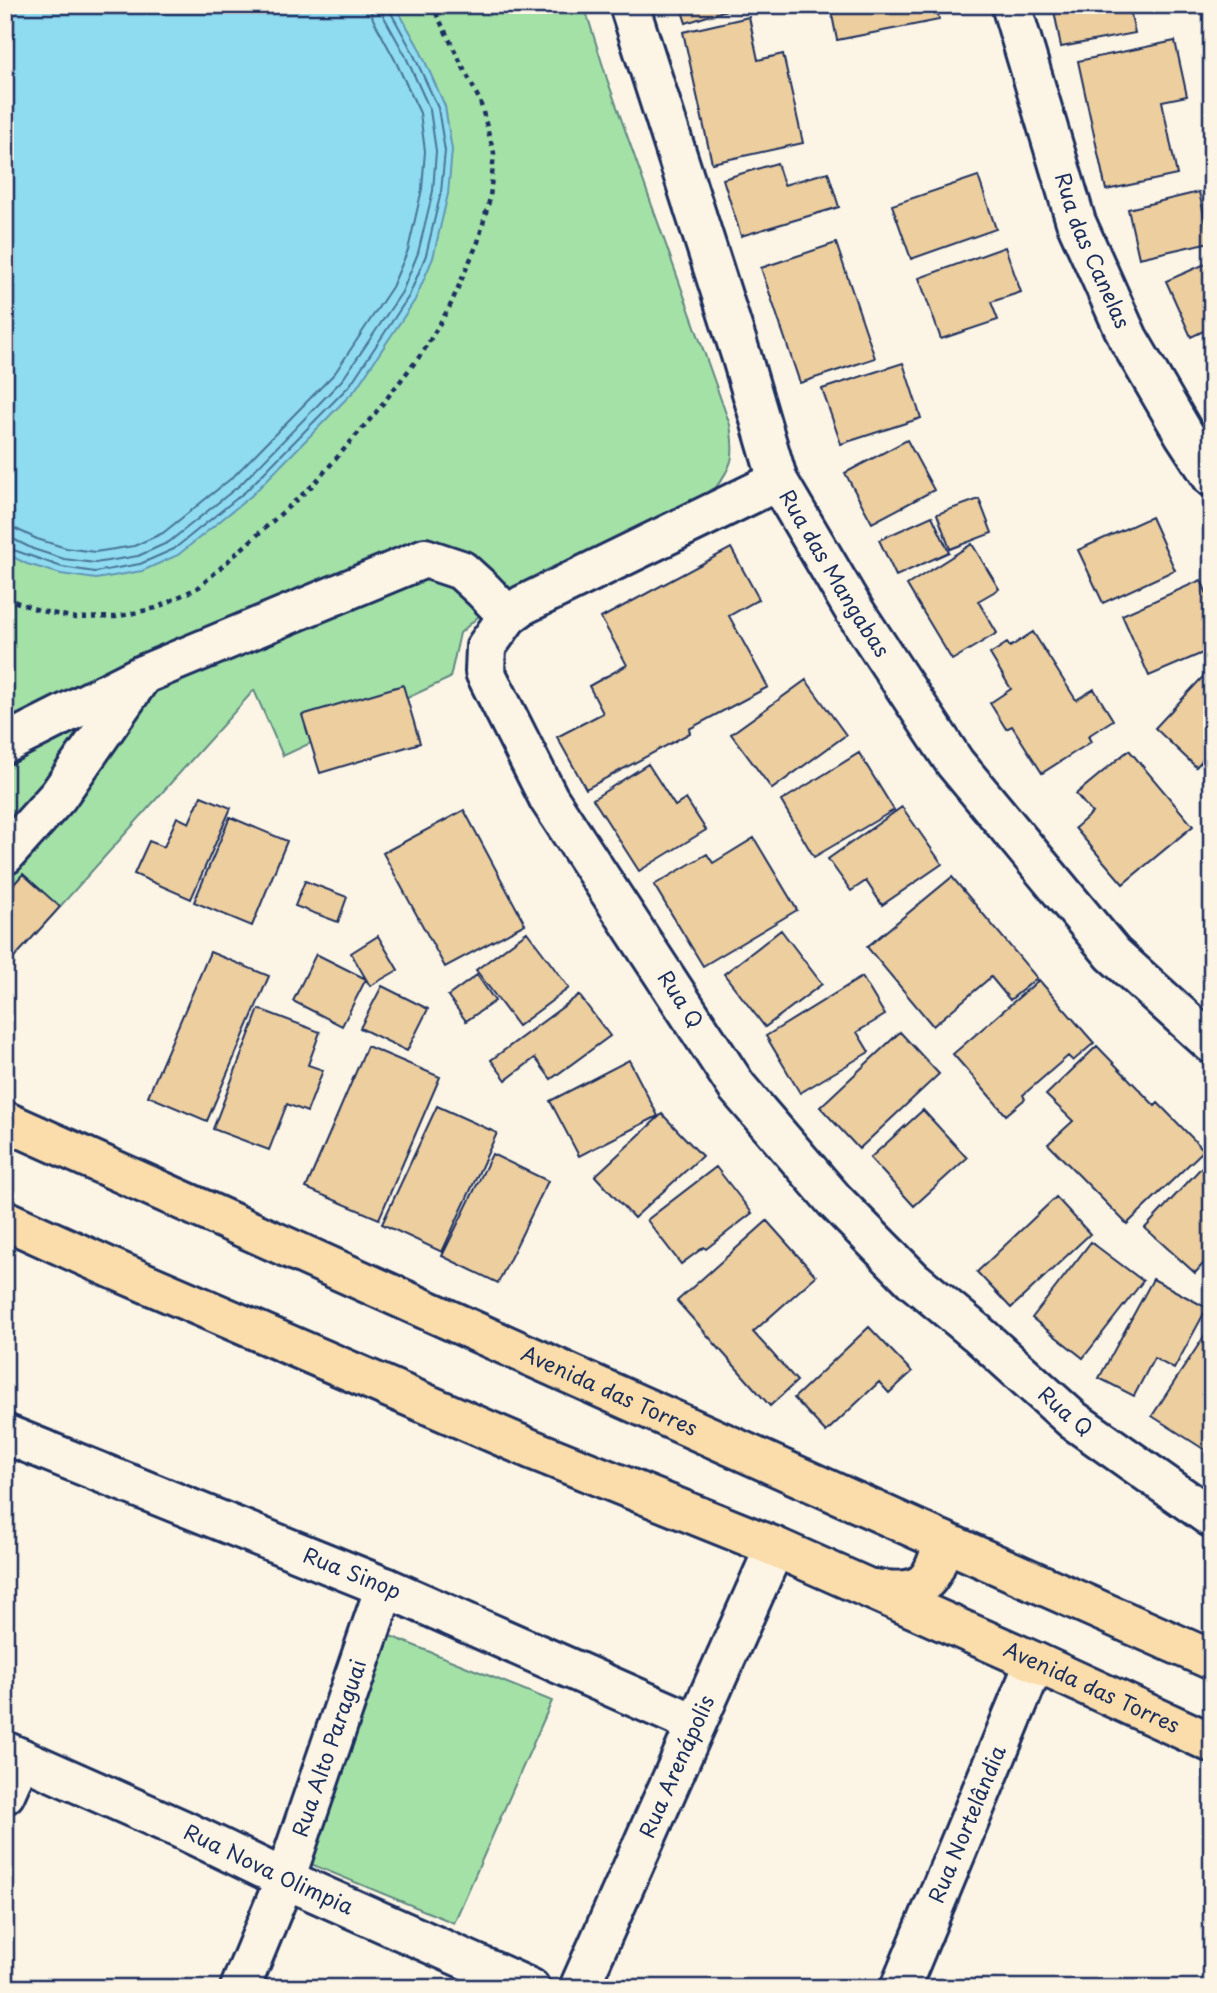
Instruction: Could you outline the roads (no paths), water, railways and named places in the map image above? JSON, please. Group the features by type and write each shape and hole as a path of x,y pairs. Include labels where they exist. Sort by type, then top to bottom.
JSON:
{"main road":[{"name":"Avenida das Torres","path":"5,1121 1212,1660"},
{"name":"Avenida das Torres","path":"5,1220 531,1449 775,1547 1212,1744"},
{"path":"869,1589 898,1592 923,1585 936,1567 943,1541"}],"street":[{"name":"Rua das Mangabas","path":"629,5 778,481 853,610 955,763 1113,954 1212,1044"},
{"name":"Rua das Canelas","path":"1012,5 1076,222 1128,338 1212,477"},
{"name":"Rua Q","path":"778,481 523,605 508,616 486,647 485,672 549,799 737,1087 834,1200 914,1280 1073,1420 1212,1518"},
{"path":"5,744 142,675 425,558 461,570 508,616"},
{"path":"5,855 58,796 142,675"},
{"name":"Rua Sinop","path":"5,1434 386,1587 696,1724"},
{"name":"Rua Arenápolis","path":"579,1988 775,1547"},
{"name":"Rua Alto Paraguai","path":"240,1988 285,1879 386,1587"},
{"name":"Rua Nortelândia","path":"900,1988 1034,1662"},
{"path":"5,1794 13,1754"},
{"name":"Rua Nova Olimpia","path":"13,1754 530,1988"}],"water":[{"path":"5,5 395,5 419,48 445,106 452,150 448,194 433,258 415,300 355,390 251,496 178,555 142,571 96,579 61,574 27,564 5,553"}]}
